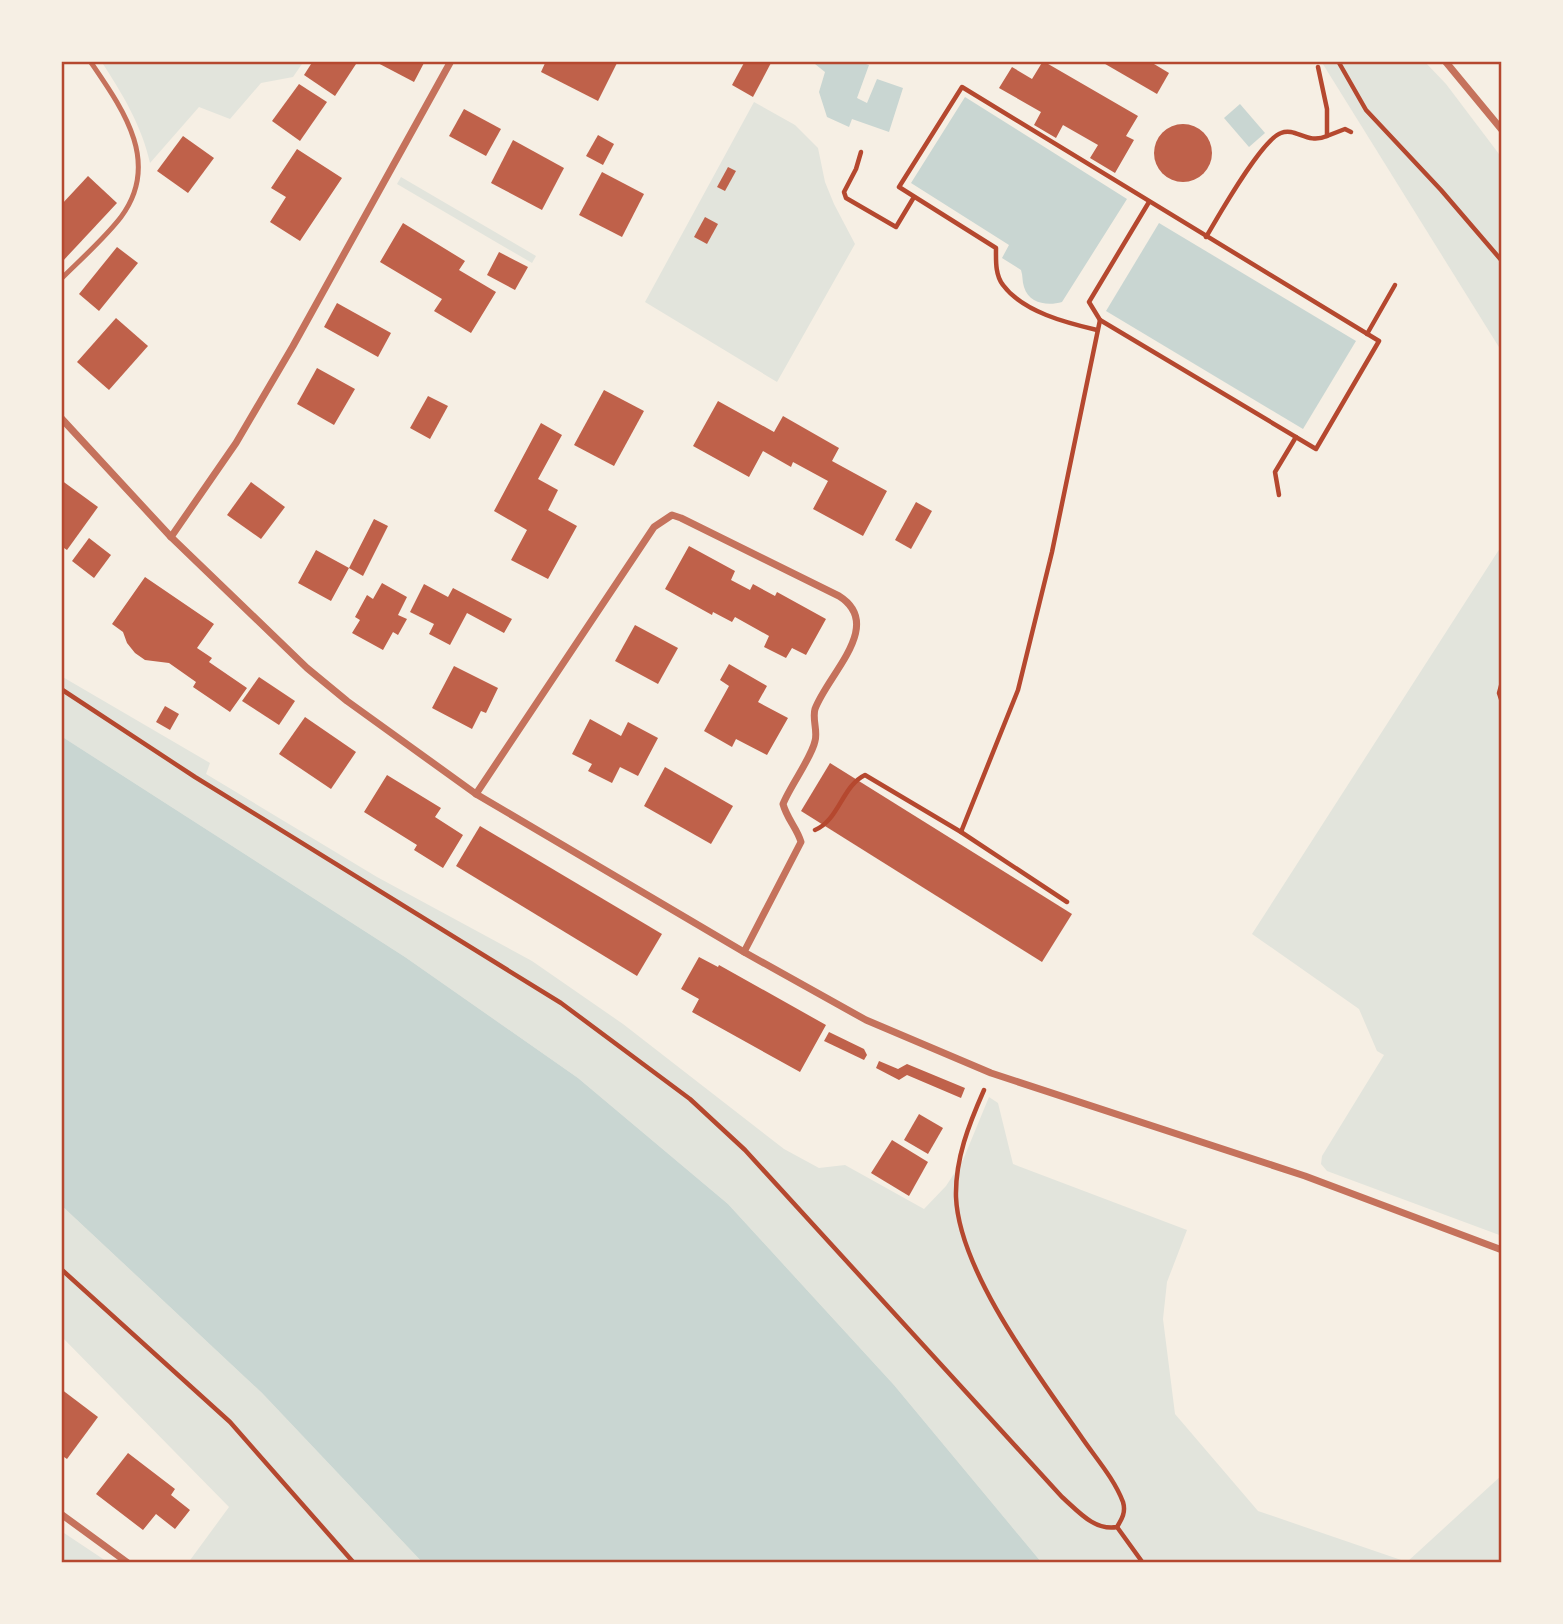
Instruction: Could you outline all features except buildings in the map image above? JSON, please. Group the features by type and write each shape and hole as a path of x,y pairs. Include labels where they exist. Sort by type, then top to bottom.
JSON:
{"street":[{"path":"171,537 236,443 451,61"},
{"path":"1445,61 1502,130"},
{"path":"61,418 171,537 307,668 347,702 476,793 744,952 866,1020 991,1073 1305,1176 1502,1250"},
{"path":"476,793 654,527 671,515 839,596 850,603 857,613 857,634 814,710 815,741 783,804 802,842 744,952"},
{"path":"61,1514 128,1563"}],"lane":[{"path":"61,279 121,217 134,195 140,172 134,137 114,97 90,61"}],"path":[{"path":"1338,61 1366,110 1441,190 1502,261"},
{"path":"1318,67 1327,109 1327,136"},
{"path":"1097,330 1061,321 1014,296 1002,284 996,268 996,248 899,187 962,87 1379,341 1316,449 1100,320 1089,302 1149,202"},
{"path":"1206,237 1244,174 1277,134 1286,131 1318,140 1345,129 1351,132"},
{"path":"861,152 844,192 846,198 895,227 914,197"},
{"path":"1367,334 1395,285"},
{"path":"961,832 1018,690 1052,552 1100,320"},
{"path":"1279,495 1275,472 1296,437"},
{"path":"1502,682 1499,693 1502,702"},
{"path":"61,689 195,778 561,1003 690,1099 746,1150 1062,1497 1089,1521 1105,1529 1117,1527 1123,1518 1123,1502 1005,1323 983,1284 961,1230 956,1199 958,1167 974,1113 991,1073"},
{"path":"800,836 824,826 856,779 865,775 961,832 1067,902"},
{"path":"61,1269 230,1422 354,1563"},
{"path":"1117,1527 1143,1563"}],"shaded area":[{"path":"101,61 304,61 293,77 261,83 230,119 199,107 150,163 137,123"},
{"path":"817,61 857,61 869,65 857,98 867,103 877,79 903,88 889,132 852,119 849,127 827,117 819,92 825,72 815,64"},
{"path":"1321,61 1424,61 1446,84 1502,158 1502,352"},
{"path":"965,97 1127,199 1062,302 1051,304 1030,297 1024,287 1021,270 1002,258 1009,245 911,183"},
{"path":"754,102 795,125 818,148 825,182 855,244 777,382 645,302"},
{"path":"1240,104 1265,133 1249,147 1224,118"},
{"path":"401,177 536,256 532,263 397,184"},
{"path":"1159,223 1356,341 1303,429 1106,311"},
{"path":"1502,545 1502,1236 1327,1171 1321,1164 1322,1156 1384,1055 1377,1051 1359,1009 1252,934"},
{"path":"61,676 210,763 206,774 377,877 532,961 623,1024 784,1149 819,1168 845,1165 924,1209 946,1186 963,1160 989,1097 998,1103 1013,1164 1187,1230 1167,1282 1163,1319 1175,1414 1258,1511 1407,1562 1502,1475 1502,1563 1042,1563 894,1385 728,1204 578,1078 405,957 61,736"},
{"path":"61,736 405,957 578,1078 728,1204 894,1385 1042,1563 423,1563 262,1393 61,1205"},
{"path":"61,1205 262,1393 423,1563 188,1563 229,1507 61,1336"},
{"path":"61,1531 109,1563 68,1563 61,1559"}]}
